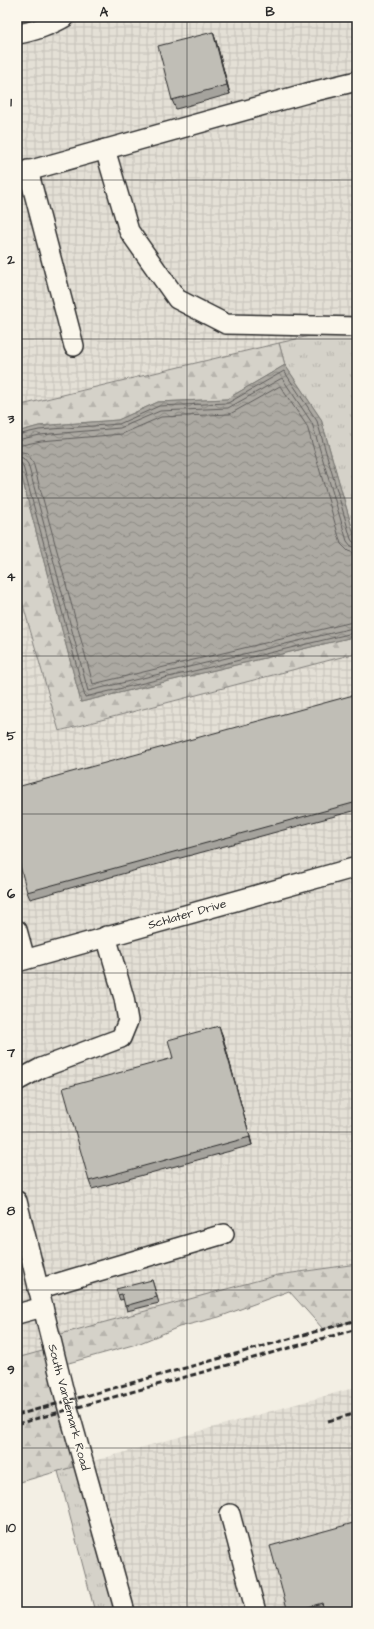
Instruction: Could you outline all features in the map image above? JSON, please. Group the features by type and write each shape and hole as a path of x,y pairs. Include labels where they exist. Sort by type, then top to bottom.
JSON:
{"street":[{"path":"17,34 59,21 65,17"},
{"path":"74,346 23,172 307,93 357,81"},
{"path":"104,149 129,231 177,299 226,324 357,327"},
{"name":"Schlater Drive","path":"21,961 357,867"},
{"path":"17,930 21,961"},
{"path":"17,1081 41,1068 121,1038 128,1021 124,998 106,936"},
{"name":"South Vandemark Road","path":"17,1201 66,1401 125,1612"},
{"path":"38,1289 224,1234"},
{"path":"17,1314 43,1308"},
{"path":"230,1514 256,1612"}],"shaded area":[{"path":"17,17 357,17 357,325 17,406"},
{"path":"17,584 59,731 357,653 357,1264 278,1275 51,1337 53,1348 17,1358"},
{"path":"357,1387 357,1612 125,1612 83,1464"}],"green space":[{"path":"357,325 357,545 321,419 285,365 279,343"},
{"path":"279,343 285,365 227,399 158,402 118,420 39,426 17,432 17,406"},
{"path":"17,459 81,702 357,636 357,653 59,731 17,584"},
{"path":"357,1264 357,1320 323,1329 289,1291 219,1317 179,1327 140,1343 58,1366 83,1464 17,1483 17,1358 53,1348 50,1337 278,1275"},
{"path":"83,1464 125,1612 95,1612 58,1471"}],"water":[{"path":"285,365 321,419 357,545 357,636 81,702 17,459 17,432 39,426 118,420 158,402 227,399"}],"building":[{"path":"213,32 227,85 172,100 158,46"},
{"path":"357,694 357,802 27,892 17,854 17,787"},
{"path":"219,1026 250,1137 89,1181 63,1088 173,1058 168,1040"},
{"path":"152,1280 157,1297 125,1306 122,1294 118,1295 116,1289"},
{"path":"357,1522 357,1612 325,1612 322,1603 288,1612 270,1546"}],"railway":[{"path":"17,1415 357,1320"},
{"path":"17,1424 357,1329"},
{"path":"328,1421 357,1413"}]}
